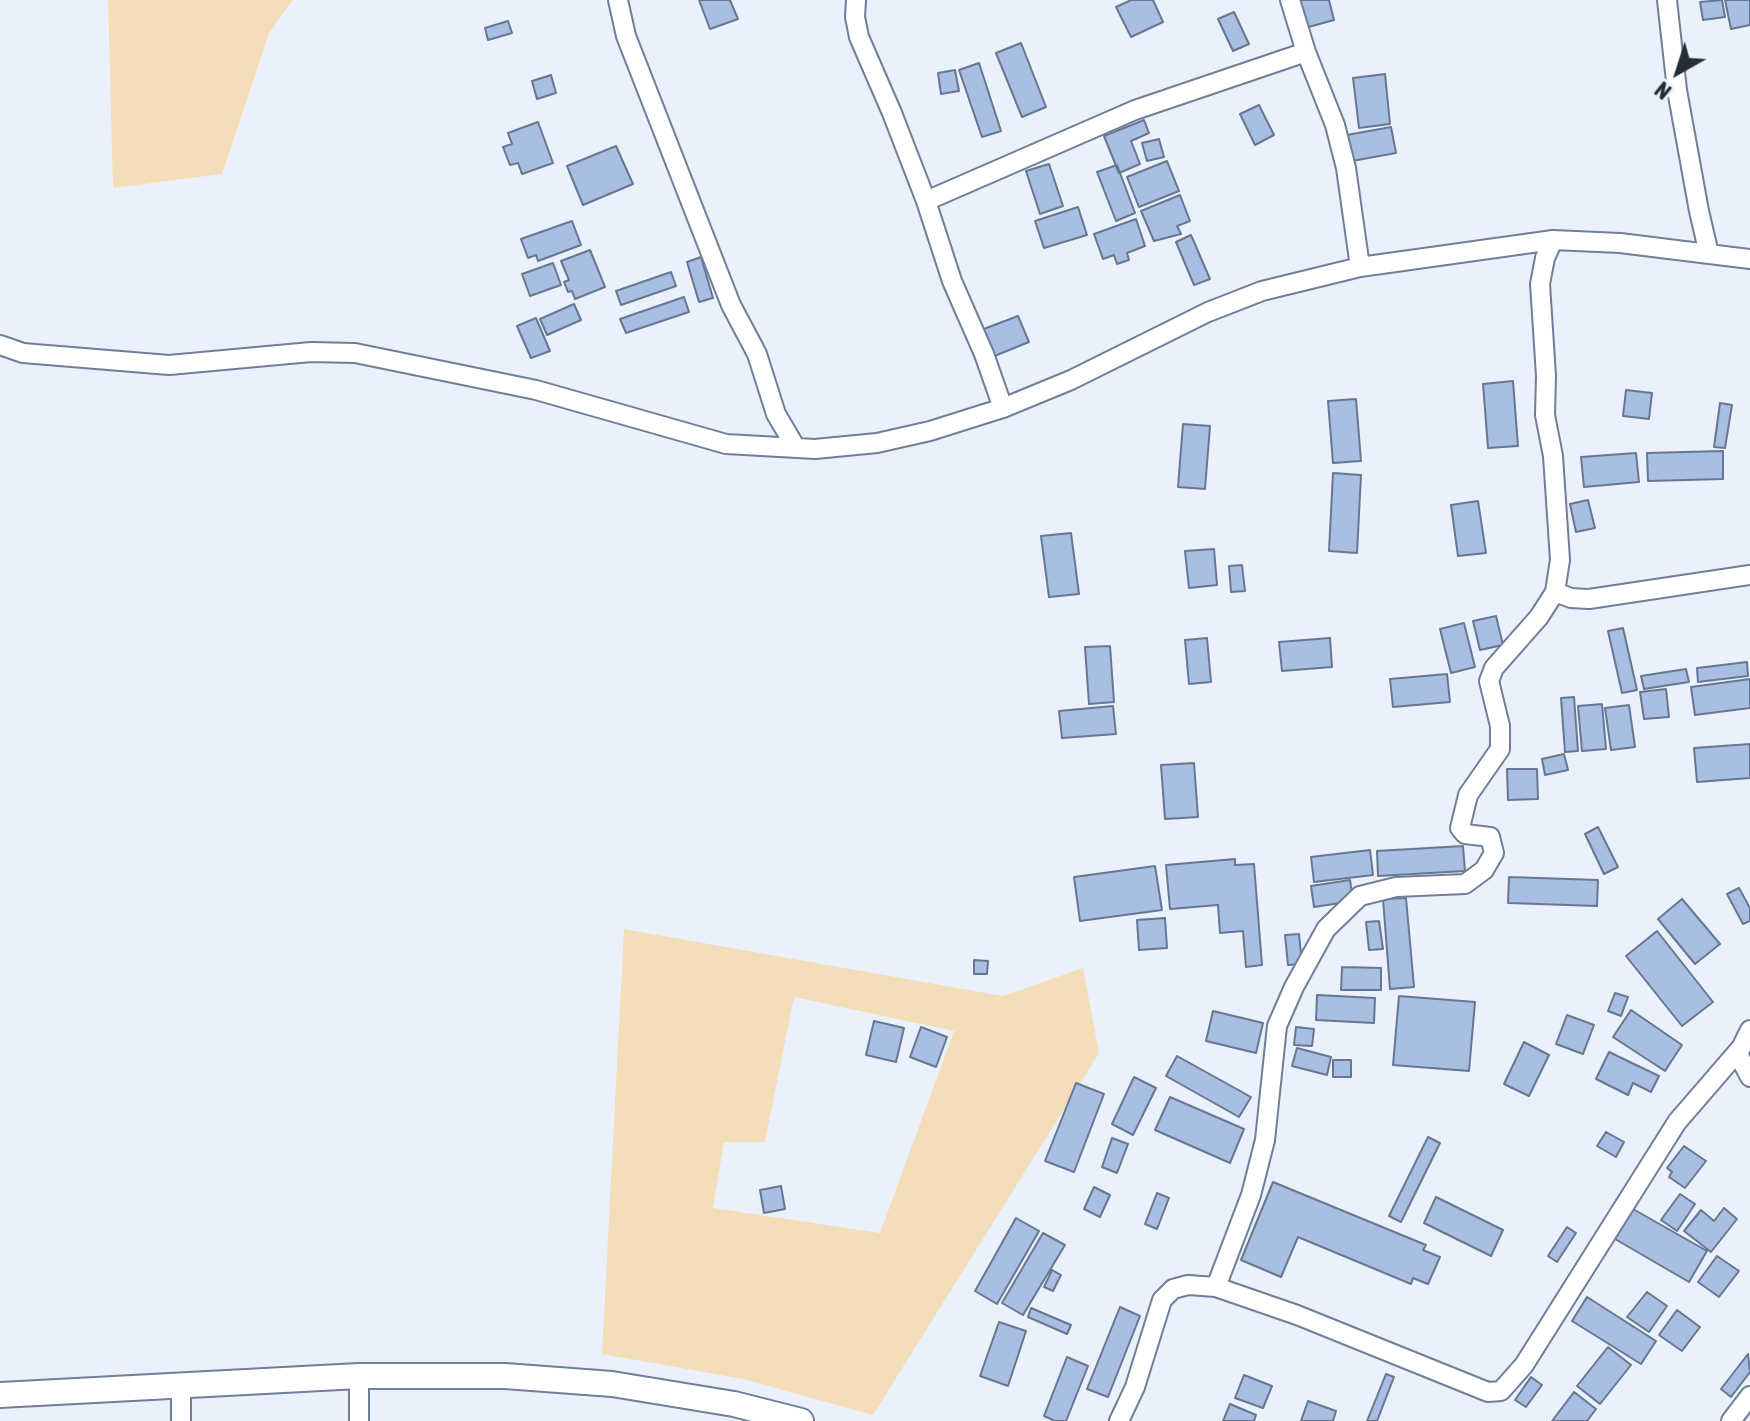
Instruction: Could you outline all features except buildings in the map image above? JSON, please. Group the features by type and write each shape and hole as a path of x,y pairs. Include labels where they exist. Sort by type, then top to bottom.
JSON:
{"main road":[{"path":"0,1395 359,1376 505,1376 597,1383 734,1404 751,1415 801,1421"}],"street":[{"path":"618,0 626,36 731,305 757,354 776,414 796,448"},
{"path":"856,0 859,37 926,201 952,281 984,354 1003,408"},
{"path":"1290,0 1306,52 1335,125 1346,168 1360,267"},
{"path":"1667,0 1691,175 1709,254"},
{"path":"926,201 1135,110 1306,52"},
{"path":"0,345 23,353 169,365 311,352 355,353 536,390 726,444 815,449 877,443 930,431 1003,408 1071,380 1208,312 1248,296 1360,267 1553,240 1620,243 1750,259"},
{"path":"1216,1287 1251,1195 1259,1162 1271,1106 1277,1026 1294,987 1326,929 1360,896 1396,887 1465,884 1484,870 1494,853 1490,837 1465,834 1460,828 1468,795 1500,749 1500,726 1489,681 1494,668 1539,617 1555,592 1560,560 1553,456 1545,415 1546,376 1540,284 1545,258 1553,240"},
{"path":"1555,592 1571,598 1589,599 1750,575"},
{"path":"1119,1421 1135,1387 1162,1300 1173,1289 1188,1285 1216,1287 1297,1315 1488,1392 1501,1391 1524,1365 1677,1122 1740,1049 1750,1030"},
{"path":"1740,1049 1740,1061 1750,1077"},
{"path":"359,1376 359,1421"},
{"path":"181,1385 181,1421"},
{"path":"1731,1421 1750,1396"}],"shaded area":[{"path":"108,0 293,0 269,33 222,174 113,188"},
{"path":"624,929 1003,996 1083,968 1099,1053 873,1415 743,1379 602,1354","holes":["794,997 954,1031 880,1233 713,1208 724,1142 765,1142"]}]}
